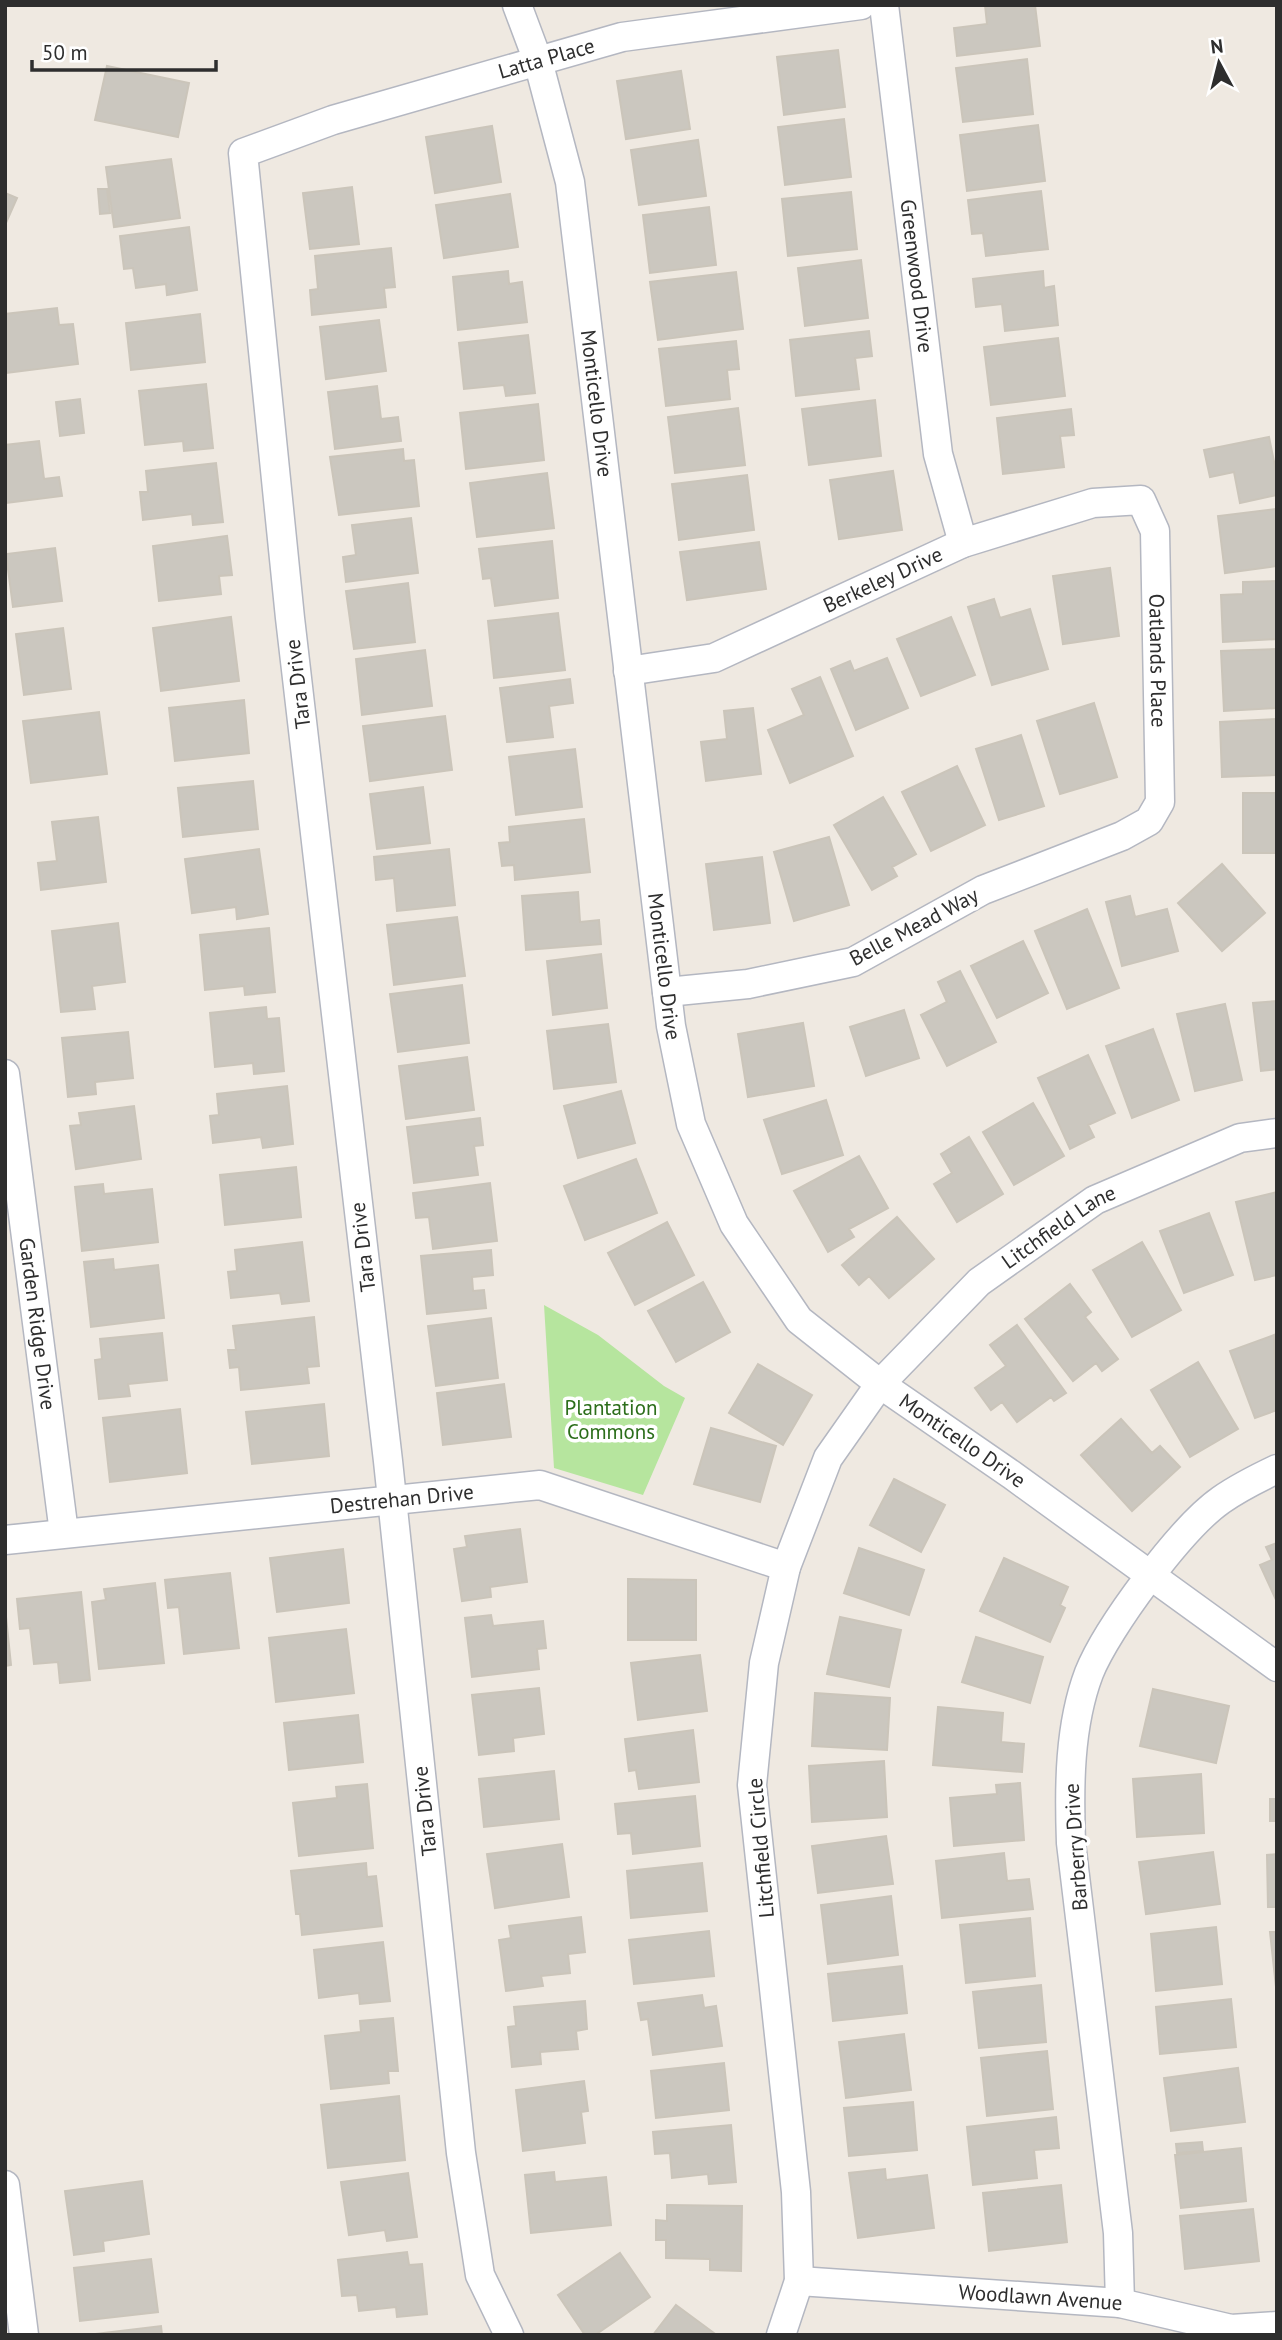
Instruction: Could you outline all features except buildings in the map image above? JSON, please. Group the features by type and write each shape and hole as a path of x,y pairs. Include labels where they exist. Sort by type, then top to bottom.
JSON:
{"street":[{"name":"Monticello Drive","path":"517,5 538,61 570,182 667,992 691,1125 734,1224 799,1320 880,1384 1277,1667"},
{"name":"Latta Place","path":"243,153 332,120 622,37 861,5"},
{"name":"Greenwood Drive","path":"884,5 938,454 963,543"},
{"name":"Tara Drive","path":"243,153 290,618 392,1500 461,2153 480,2275 509,2335"},
{"name":"Berkeley Drive","path":"628,671 714,658 963,543 1094,503 1141,500"},
{"name":"Oatlands Place","path":"1141,500 1155,531 1159,644 1160,802 1149,821"},
{"name":"Belle Mead Way","path":"667,992 748,984 853,962 983,890 1122,836 1149,821"},
{"name":"Garden Ridge Drive","path":"5,1074 64,1533"},
{"name":"Litchfield Lane","path":"880,1384 979,1282 1095,1200 1240,1138 1277,1133"},
{"name":"Litchfield Circle","path":"781,2335 799,2281 796,2192 752,1786 764,1663 786,1567 828,1458 880,1384"},
{"name":"Barberry Drive","path":"1120,2303 1118,2233 1071,1843 1069,1794 1073,1741 1088,1676 1104,1641 1152,1576 1192,1526 1220,1500 1277,1469"},
{"name":"Destrehan Drive","path":"5,1540 540,1486 786,1567"},
{"path":"5,2185 24,2335"},
{"name":"Woodlawn Avenue","path":"799,2281 1120,2303 1231,2329 1277,2326"}],"green space":[{"name":"Plantation Commons","path":"544,1305 598,1335 664,1386 685,1398 643,1495 554,1468"}]}
